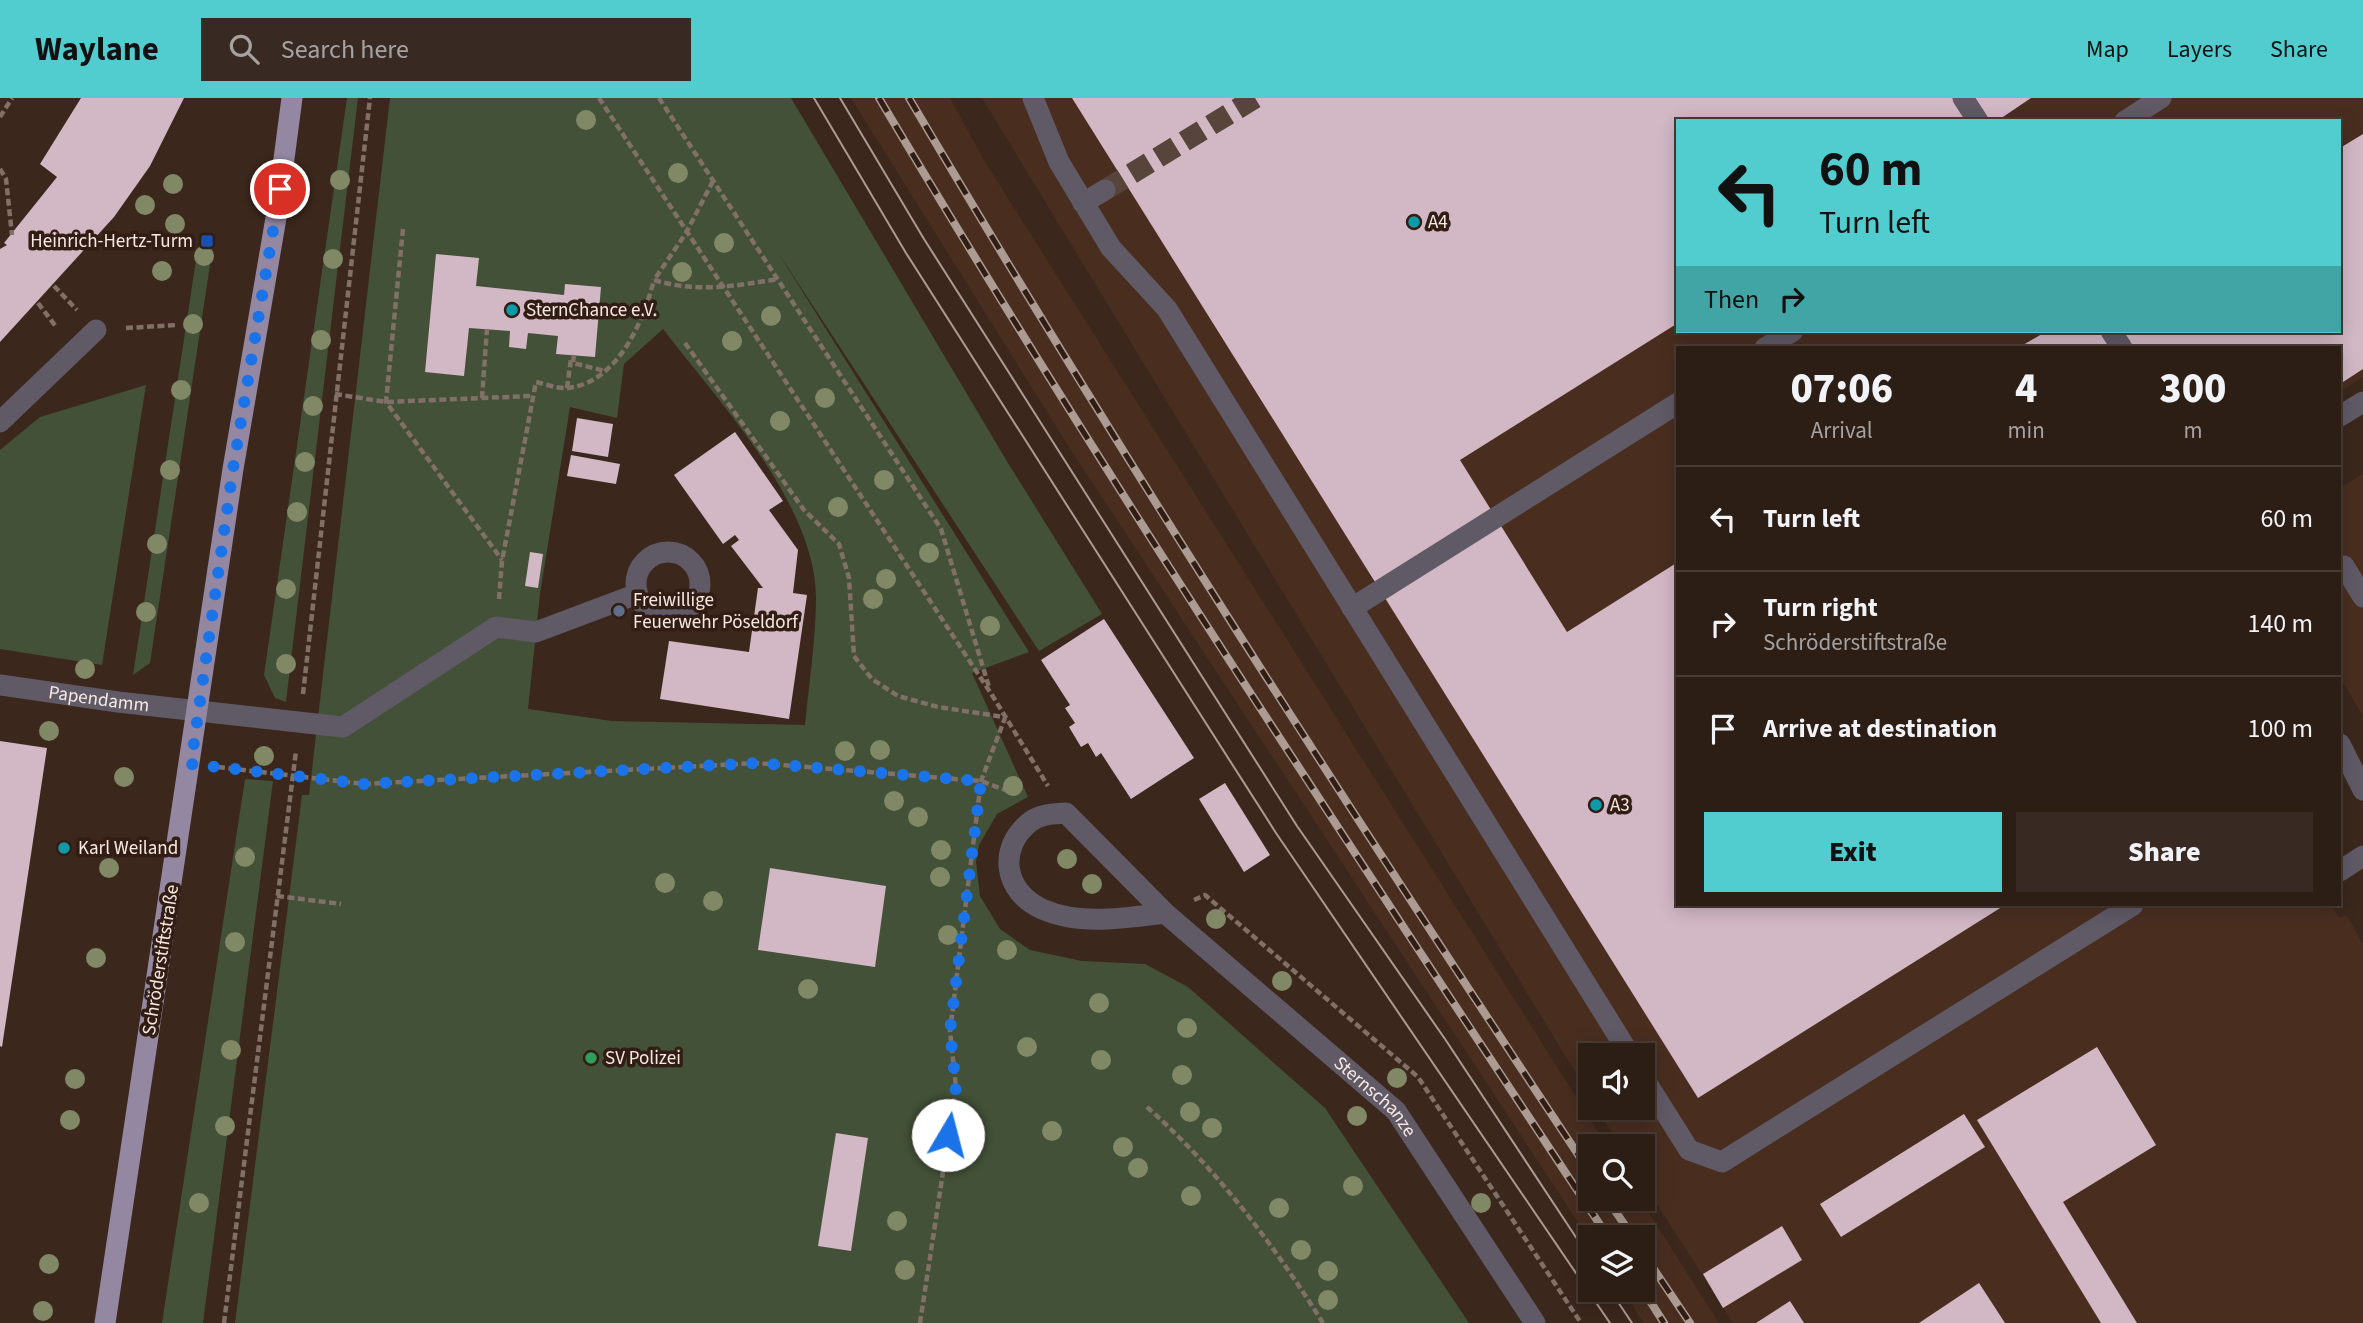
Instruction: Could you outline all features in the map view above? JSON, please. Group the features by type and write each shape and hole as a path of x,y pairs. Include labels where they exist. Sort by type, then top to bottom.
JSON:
{"main road":[{"name":"Schröderstiftstraße","path":"105,1323 191,764 233,469 277,212 292,98"}],"street":[{"path":"1033,98 1059,162 1111,248 1167,309 1623,1043"},
{"path":"1963,98 1977,119"},
{"path":"2129,119 2161,98"},
{"path":"1083,202 1105,190"},
{"path":"0,422 96,330"},
{"path":"1768,346 1790,333"},
{"path":"2341,415 2363,402"},
{"path":"1352,608 1676,404"},
{"path":"2344,566 2363,597"},
{"path":"496,627 536,632 637,594"},
{"name":"Papendamm","path":"0,685 343,727 496,627"},
{"path":"2341,746 2363,790"},
{"path":"1066,813 1044,815 1031,821 1014,839 1007,855 1008,874 1022,895 1042,909 1091,919 1112,920 1165,913"},
{"name":"Sternschanze","path":"1066,813 1165,913 1396,1111 1535,1323"},
{"path":"2341,870 2363,856"},
{"path":"1655,1096 1689,1150 1722,1162 2131,906"}],"path":[{"path":"0,117 12,98"},
{"path":"599,98 992,695 1066,813"},
{"path":"659,98 941,529 992,695"},
{"path":"0,169 6,179 12,235"},
{"path":"496,627 502,561 531,396 536,382 566,388 606,371 634,334 647,307 654,280 686,233 713,181"},
{"path":"403,229 386,402 502,561"},
{"path":"654,280 672,285 723,288 778,279"},
{"path":"96,330 177,325"},
{"path":"482,398 488,329"},
{"path":"685,343 804,510 839,544 849,578 855,656 872,679 898,696 939,707 1005,717"},
{"path":"566,388 573,355 573,363 606,371"},
{"path":"335,394 386,402 531,396"},
{"path":"920,1323 956,1087 950,1031 981,781 1005,717"},
{"path":"191,764 364,784 757,763 981,781 1018,794"},
{"path":"277,896 341,904"},
{"path":"1147,1107 1205,1164 1292,1275 1323,1323"}],"shaded area":[{"path":"851,98 950,98 985,162 1578,1100 1578,1120 1591,1120 1599,1134 1578,1134 1578,1211 1648,1211 1719,1323 1644,1323 1630,1302 1655,1302 1655,1225 1580,1225 1069,447"},
{"path":"982,98 2363,98 2363,377 2341,391 2341,346 1676,346 1676,906 2331,906 2340,918 2346,915 2363,944 2363,1323 1733,1323 1655,1201 1655,1134 1613,1134 1604,1120 1655,1120 1655,1043 1578,1043 1578,1077"},
{"path":"2363,474 2363,716 2341,679 2341,487"}],"green space":[{"path":"347,98 358,98 286,702 275,698 264,675"},
{"path":"390,98 791,98 1008,463 1102,614 1039,651 777,251 1029,652 972,673 1028,797 997,814 979,845 976,862 980,896 1000,929 1030,950 1082,961 1145,964 1188,987 1325,1108 1469,1323 235,1323 302,795 309,795","holes":["663,329 760,455 782,490 799,526 811,561 816,597 814,645 805,725 612,721 528,709 540,594 570,407 617,418 624,364"]},
{"path":"213,245 150,663 133,675 198,247"},
{"path":"146,385 102,665 0,649 0,450 40,417"},
{"path":"245,779 273,781 203,1323 162,1323"}],"building":[{"path":"81,98 184,98 150,166 114,217 0,342 0,249 7,245 4,243 57,177 40,164"},
{"path":"1072,98 2031,98 2000,119 1676,119 1676,324 1460,460 1567,632 1676,563 1676,906 2003,906 1698,1098"},
{"path":"2363,134 2363,369 2341,383 2341,346 2021,346 2044,333 2341,333 2341,147"},
{"path":"436,254 479,258 476,286 564,295 565,284 601,287 595,357 556,354 558,336 528,333 526,349 509,347 510,331 469,328 464,376 425,372"},
{"path":"577,418 613,424 608,457 572,451"},
{"path":"735,432 783,501 769,510 798,550 793,593 807,595 789,719 660,699 669,641 749,652 758,588 763,588 731,546 739,540 735,535 723,544 674,475"},
{"path":"571,455 620,464 616,484 567,476"},
{"path":"530,552 543,554 538,588 525,586"},
{"path":"1104,619 1194,758 1131,799 1101,753 1096,757 1088,743 1081,747 1069,727 1075,723 1065,708 1070,705 1041,660"},
{"path":"0,741 47,748 2,1047 0,1046"},
{"path":"1225,783 1270,855 1244,872 1199,799"},
{"path":"770,868 886,886 875,967 758,950"},
{"path":"2097,1047 2156,1145 2063,1202 2137,1323 2101,1323 1977,1120"},
{"path":"1964,1114 1985,1147 1841,1237 1820,1204"},
{"path":"836,1133 868,1138 851,1251 818,1246"},
{"path":"1782,1226 1802,1260 1723,1308 1703,1274"},
{"path":"1979,1283 2005,1323 1919,1323"},
{"path":"1790,1301 1804,1323 1756,1323"}],"tunnel":[{"path":"1105,190 1255,98"}],"tram line":[{"path":"814,98 906,253 1276,833 1610,1323"},
{"path":"840,98 924,239 1297,826 1445,1039 1578,1240"},
{"path":"1618,1302 1632,1323"}],"railway":[{"path":"879,98 1145,530 1600,1225"},
{"path":"909,98 1158,506 1578,1154"},
{"path":"1615,1211 1625,1225"},
{"path":"1655,1271 1690,1323"},
{"path":"1651,1302 1664,1323"}],"place":[{"name":"A4","path":"1414,222"},
{"name":"Heinrich-Hertz-Turm","path":"207,241"},
{"name":"SternChance e.V.","path":"512,310"},
{"name":"Freiwillige Feuerwehr Pöseldorf","path":"619,611"},
{"name":"A3","path":"1596,805"},
{"name":"Karl Weiland","path":"64,848"},
{"name":"SV Polizei","path":"591,1058"}],"route":[{"path":"280,189 233,469 191,764 364,784 492,775 757,763 981,781 950,1031 956,1087 948,1135"}]}
